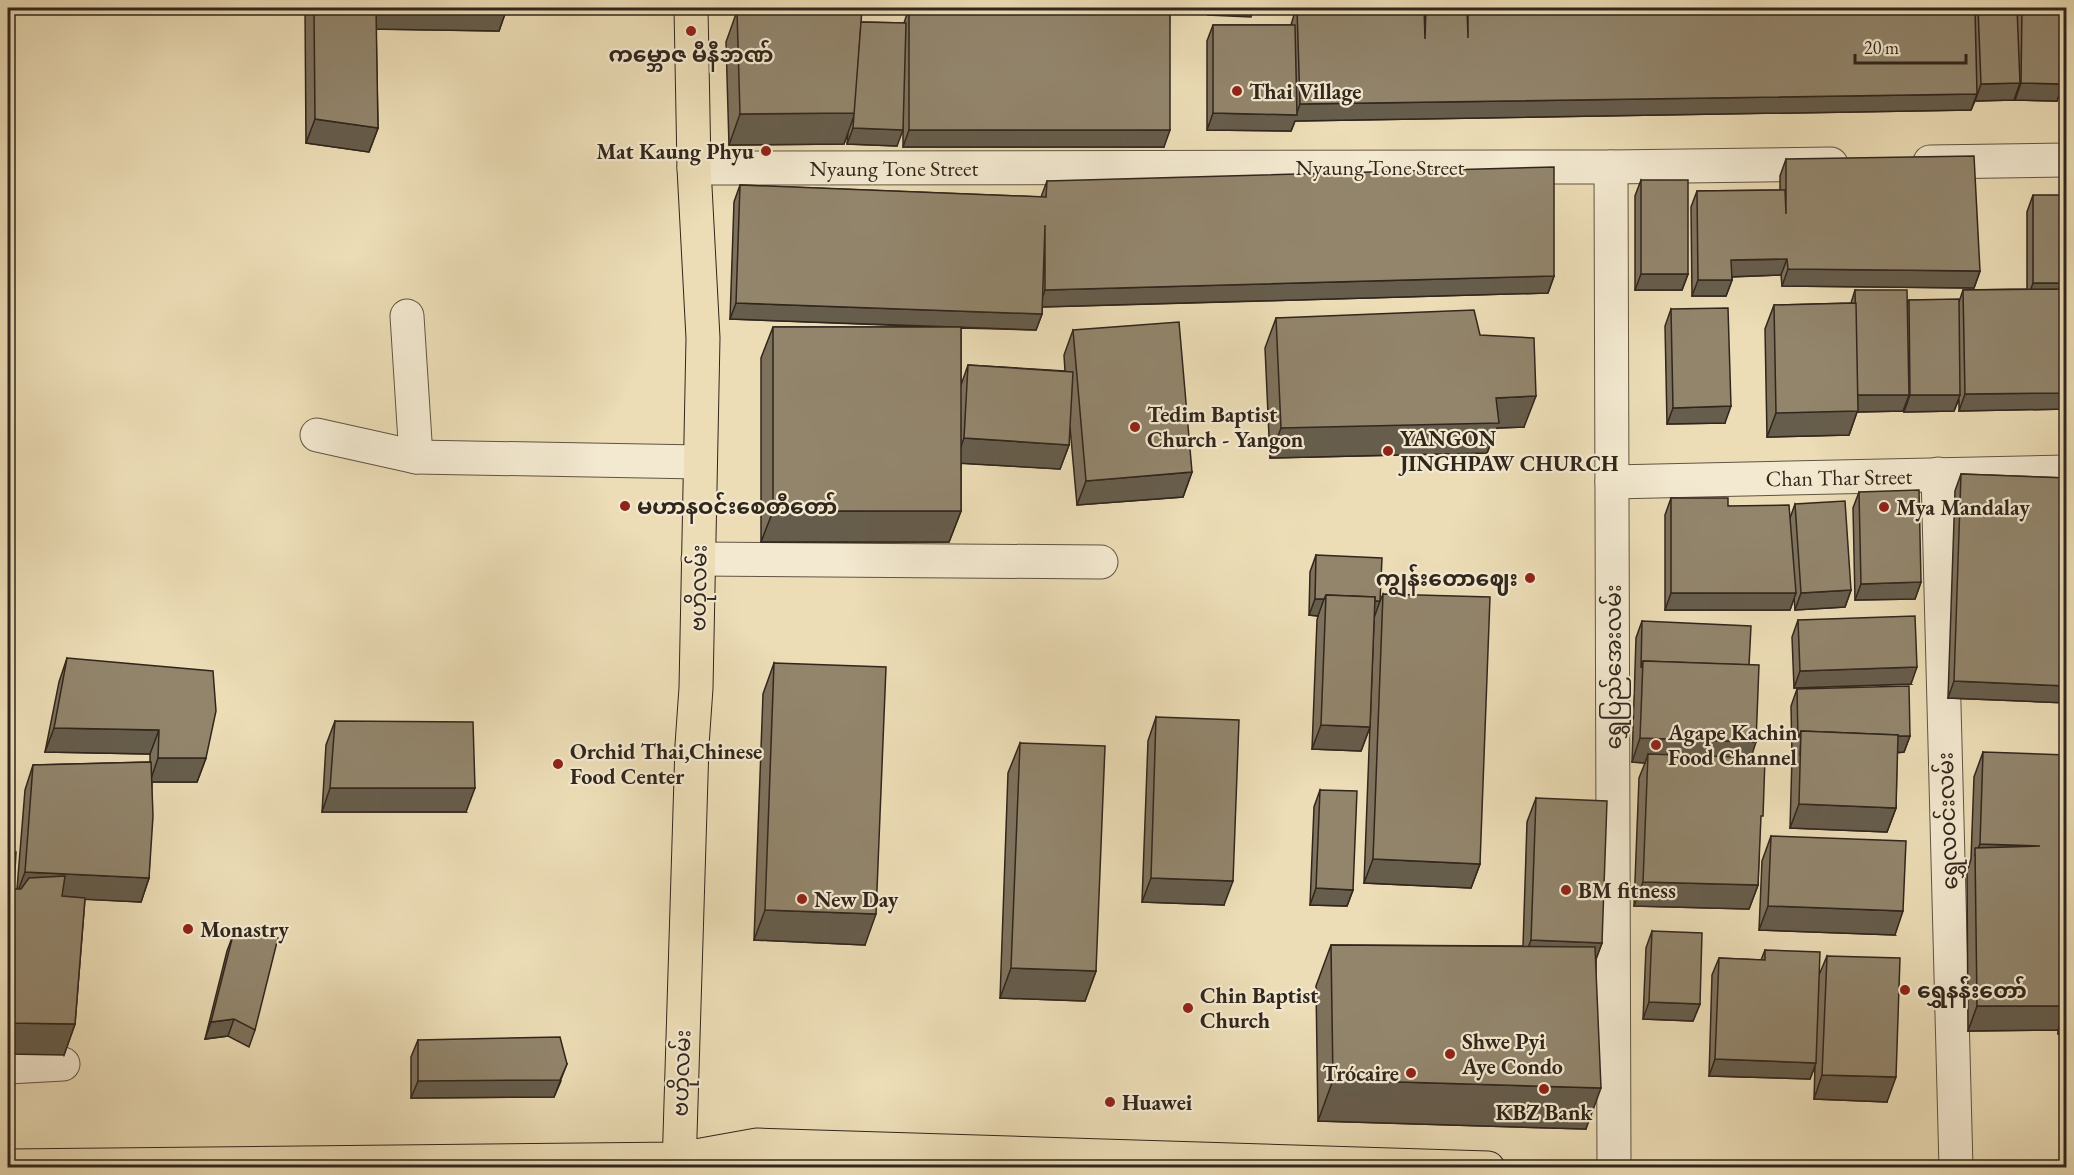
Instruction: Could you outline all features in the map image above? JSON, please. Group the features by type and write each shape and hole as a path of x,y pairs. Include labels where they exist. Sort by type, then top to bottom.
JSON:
{"main road":[{"name":"ဗဟိုလမ်း","path":"685,1165 703,338 694,168 691,8"},
{"path":"8,1166 685,1165 757,1145 1488,1167"}],"street":[{"path":"1899,163 2067,160"},
{"name":"Nyaung Tone Street","path":"694,168 1611,167 1863,163"},
{"name":"ရွှေပြည်အေးလမ်း","path":"1611,167 1614,1167"},
{"path":"407,316 416,457"},
{"path":"317,435 416,457 699,462"},
{"name":"Chan Thar Street","path":"1612,482 2067,471"},
{"name":"ရွှေလဝင်းလမ်း","path":"1938,474 1956,1167"},
{"path":"698,559 1101,562"},
{"path":"8,1067 63,1064"}],"building":[{"path":"314,8 376,8 378,128 315,119"},
{"path":"862,8 855,113 740,114 737,11"},
{"path":"909,8 1170,8 1170,130 909,130"},
{"path":"1297,8 1424,8 1425,39 1426,8 1467,8 1468,38 1468,8 1975,8 1977,94 1300,104"},
{"path":"1978,8 2017,8 2020,83 1981,84"},
{"path":"2022,8 2066,8 2063,84 2021,83"},
{"path":"861,22 906,23 903,130 853,128"},
{"path":"1213,25 1295,25 1297,115 1213,113"},
{"path":"1974,156 1980,271 1788,269 1787,259 1731,260 1732,280 1698,280 1697,191 1785,190 1786,214 1786,159"},
{"path":"1554,167 1554,276 1045,290 1045,225 1042,314 736,303 740,185 1046,197 1047,181"},
{"path":"1641,180 1688,180 1688,274 1641,274"},
{"path":"2033,195 2067,195 2067,283 2033,283"},
{"path":"2067,289 2067,393 1965,394 1963,290"},
{"path":"1855,290 1907,290 1909,395 1857,395"},
{"path":"1959,299 1960,395 1910,395 1909,300"},
{"path":"1856,303 1858,411 1776,413 1774,305"},
{"path":"1728,308 1731,406 1673,408 1671,309"},
{"path":"1474,310 1480,335 1534,338 1536,396 1496,398 1499,423 1281,428 1276,318"},
{"path":"1179,322 1192,472 1086,481 1073,330"},
{"path":"773,327 961,327 961,511 773,511"},
{"path":"968,365 1073,372 1069,445 964,438"},
{"path":"1961,474 2067,478 2067,686 1954,681"},
{"path":"1919,490 1921,582 1861,584 1859,492"},
{"path":"1671,498 1728,498 1728,506 1789,505 1796,593 1671,593"},
{"path":"1845,501 1851,590 1801,593 1795,504"},
{"path":"1316,555 1382,558 1380,601 1375,601 1375,597 1326,595 1324,599 1315,599"},
{"path":"1383,594 1490,597 1480,864 1373,859"},
{"path":"1326,595 1375,597 1370,727 1321,725"},
{"path":"1915,616 1917,667 1800,671 1798,620"},
{"path":"1642,621 1751,626 1749,665 1643,661 1641,668"},
{"path":"67,658 213,671 216,711 206,758 158,758 159,730 54,728"},
{"path":"1643,661 1759,665 1756,742 1640,738"},
{"path":"774,663 886,667 876,914 765,910"},
{"path":"1909,686 1910,736 1801,731 1798,739 1797,689"},
{"path":"1156,717 1239,720 1233,881 1151,878"},
{"path":"335,721 473,722 475,788 330,788"},
{"path":"1801,731 1898,735 1896,808 1799,804"},
{"path":"1020,743 1105,746 1096,971 1011,968"},
{"path":"1983,752 2067,755 2064,851 2067,851 2067,1009 2066,1006 1977,1006 1975,848 2040,846 1980,844"},
{"path":"1648,754 1765,758 1758,885 1643,882"},
{"path":"151,762 153,816 149,878 25,872 33,765"},
{"path":"1320,790 1357,791 1353,890 1316,888"},
{"path":"1536,798 1607,801 1602,943 1531,940"},
{"path":"8,799 10,799 8,844"},
{"path":"1771,836 1906,841 1903,911 1768,906"},
{"path":"8,852 16,852 14,889 8,889"},
{"path":"65,876 62,896 85,898 75,1024 8,1023 8,889 21,889 29,878"},
{"path":"258,929 278,938 255,1030 234,1019 211,1022 233,935"},
{"path":"1652,931 1702,933 1700,1004 1649,1002"},
{"name":"Shwe Pyi Aye Condo","path":"1331,945 1595,947 1601,1088 1333,1080"},
{"path":"1765,950 1820,952 1816,1063 1715,1059 1719,958 1765,960"},
{"path":"1827,956 1900,958 1896,1077 1822,1075"},
{"path":"560,1037 567,1064 560,1080 418,1081 418,1040"}],"place":[{"name":"ကမ္ဘောဇ မီနီဘဏ်","path":"691,31"},
{"name":"Thai Village","path":"1237,91"},
{"name":"Mat Kaung Phyu","path":"766,151"},
{"name":"Tedim Baptist Church - Yangon","path":"1135,427"},
{"name":"YANGON JINGHPAW CHURCH","path":"1388,451"},
{"name":"မဟာနဝင်းစေတီတော်","path":"625,506"},
{"name":"Mya Mandalay","path":"1884,507"},
{"name":"ကျွန်းတောဈေး","path":"1530,578"},
{"name":"Agape Kachin Food Channel","path":"1656,745"},
{"name":"Orchid Thai,Chinese Food Center","path":"558,764"},
{"name":"BM fitness","path":"1566,890"},
{"name":"New Day","path":"802,899"},
{"name":"Monastry","path":"188,929"},
{"name":"ရွှေနန်းတော်","path":"1905,990"},
{"name":"Chin Baptist Church","path":"1188,1008"},
{"name":"Shwe Pyi Aye Condo","path":"1450,1054"},
{"name":"Trócaire","path":"1411,1073"},
{"name":"KBZ Bank","path":"1544,1089"},
{"name":"Huawei","path":"1110,1102"}]}
